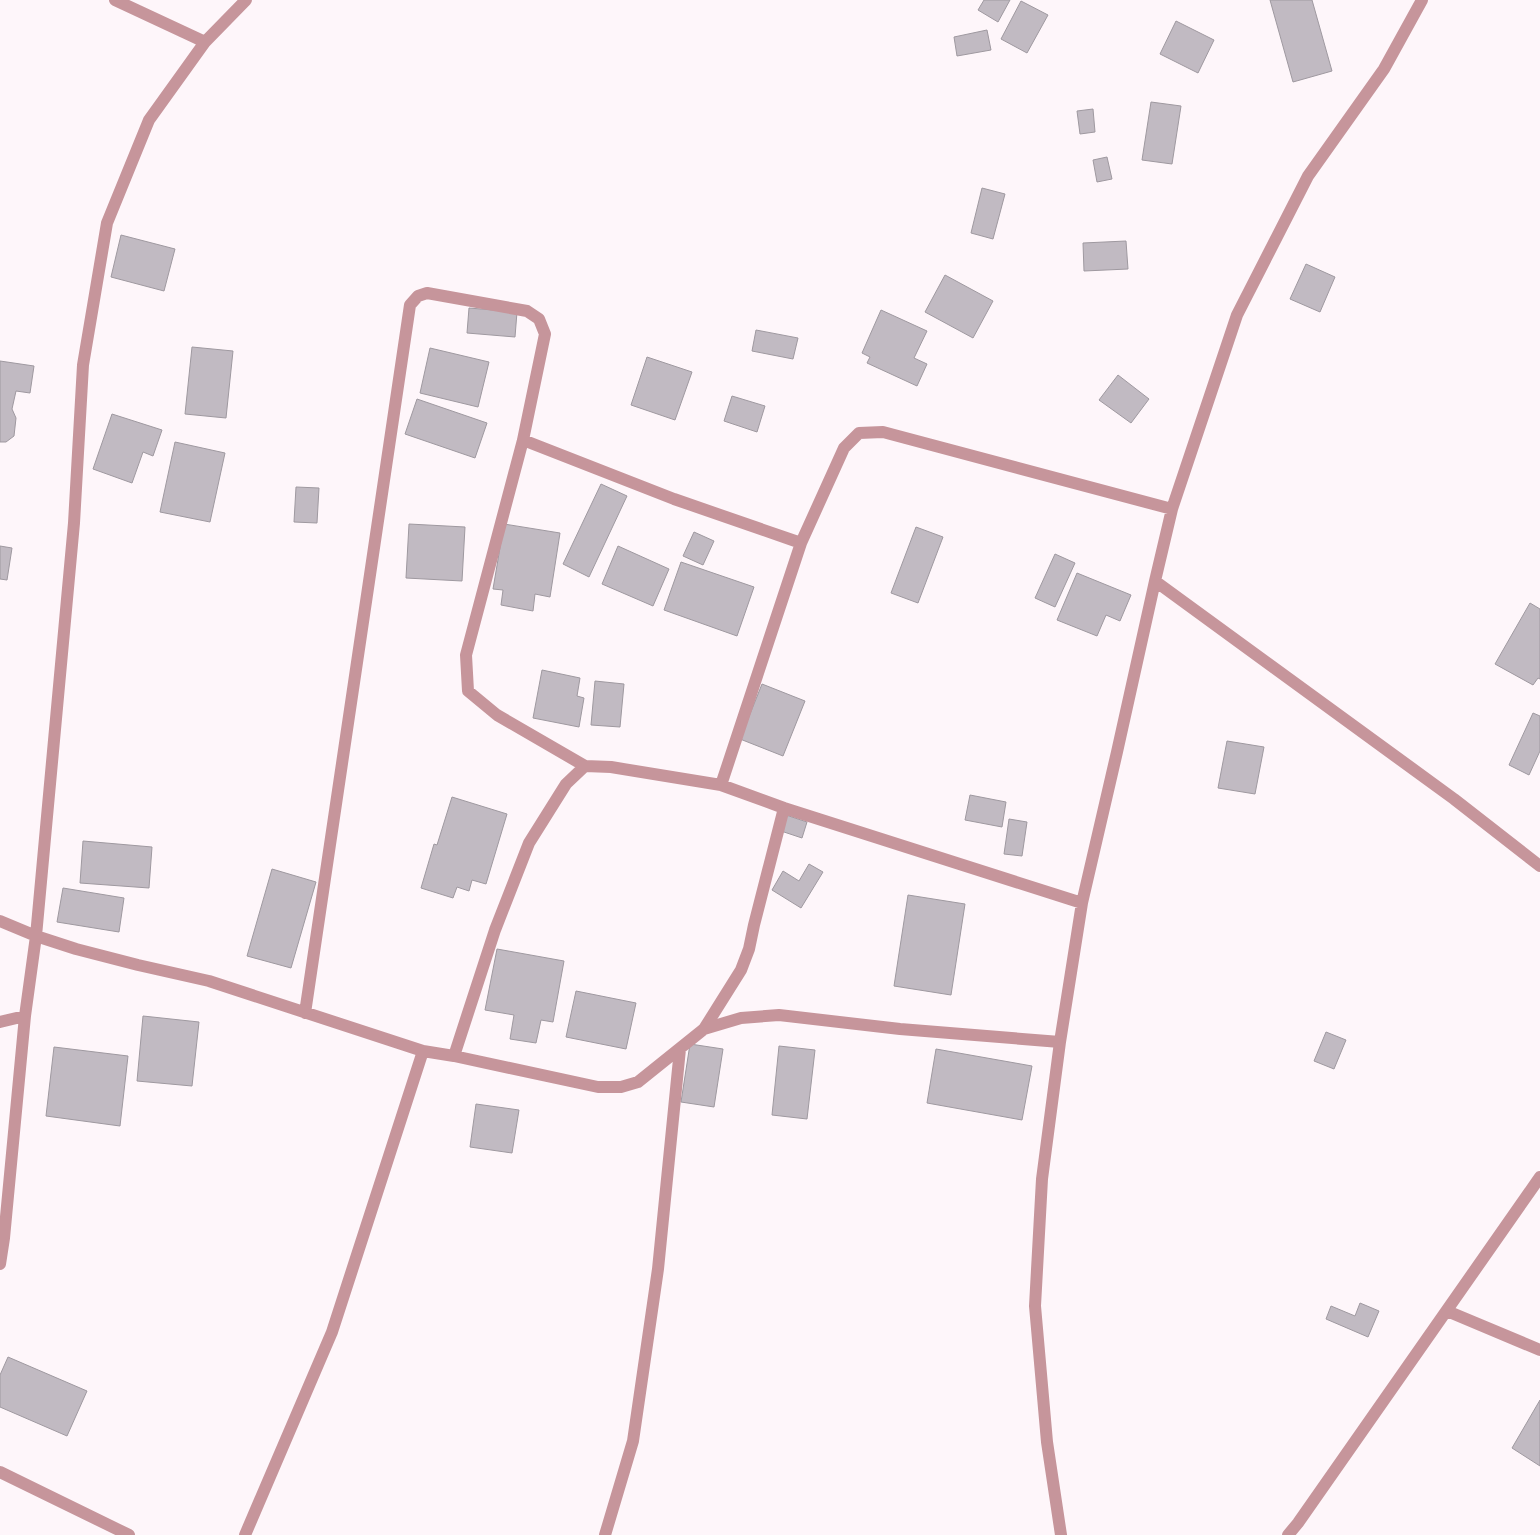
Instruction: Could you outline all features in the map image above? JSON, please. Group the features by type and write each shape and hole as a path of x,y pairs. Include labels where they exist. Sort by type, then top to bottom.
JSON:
{"street":[{"path":"115,0 205,42"},
{"path":"0,1264 25,1016 36,936 74,523 83,365 107,223 149,120 205,42 246,0"},
{"path":"1061,1535 1047,1442 1034,1306 1042,1179 1060,1042 1082,904 1118,752 1155,581 1172,509 1237,315 1308,176 1384,69 1422,0"},
{"path":"305,1013 334,832 382,484 410,305 418,296 427,293 528,311 539,319 545,334 523,440 466,655 468,691 497,715 585,766 611,767 721,785 784,808 1082,904"},
{"path":"721,785 801,543 844,448 859,433 883,432 1172,509"},
{"path":"523,440 674,499 801,543"},
{"path":"1155,581 1454,799 1540,866"},
{"path":"454,1056 494,930 529,843 566,784 585,766"},
{"path":"0,921 36,936 138,965 209,981 423,1051 598,1087 621,1087 638,1082 704,1029 741,970 749,949 784,808"},
{"path":"704,1029 741,1018 778,1015 900,1029 1060,1042"},
{"path":"0,1022 25,1016"},
{"path":"605,1535 633,1441 658,1269 680,1048"},
{"path":"245,1535 332,1332 423,1051"},
{"path":"1288,1535 1540,1177"},
{"path":"1447,1311 1540,1350"},
{"path":"0,1472 129,1535"}],"building":[{"path":"984,0 1010,0 998,22 978,10"},
{"path":"1270,0 1312,0 1332,71 1293,82"},
{"path":"1021,1 1048,15 1027,53 1001,39"},
{"path":"1176,21 1214,40 1198,73 1160,54"},
{"path":"987,30 991,50 957,56 954,37"},
{"path":"1151,102 1181,106 1172,164 1142,160"},
{"path":"1093,109 1095,132 1080,134 1077,111"},
{"path":"1107,157 1112,179 1097,182 1093,160"},
{"path":"982,188 1005,194 993,239 971,233"},
{"path":"121,235 175,249 164,291 111,277"},
{"path":"1126,241 1128,269 1084,271 1083,243"},
{"path":"1306,264 1335,277 1320,312 1290,299"},
{"path":"945,275 993,301 973,338 925,312"},
{"path":"469,308 517,312 515,337 467,333"},
{"path":"881,310 927,331 914,358 927,364 917,386 867,363 870,357 862,353"},
{"path":"756,330 798,338 793,359 752,351"},
{"path":"192,347 233,351 226,418 185,414"},
{"path":"430,348 489,362 478,407 420,393"},
{"path":"647,357 692,372 675,420 631,405"},
{"path":"0,361 34,366 30,393 16,391 12,409 16,418 14,436 6,442 0,442"},
{"path":"1118,375 1149,399 1131,423 1099,400"},
{"path":"732,396 765,406 757,432 724,421"},
{"path":"417,399 487,423 475,458 405,434"},
{"path":"112,414 162,430 153,456 143,452 132,483 93,469"},
{"path":"175,442 225,453 210,522 160,512"},
{"path":"601,484 627,496 589,577 563,564"},
{"path":"296,487 319,488 317,523 294,522"},
{"path":"409,524 465,527 462,581 406,578"},
{"path":"504,524 560,533 550,597 535,594 533,611 501,605 503,590 493,589"},
{"path":"916,527 943,537 918,603 891,593"},
{"path":"694,532 714,541 703,565 683,556"},
{"path":"0,546 12,548 7,580 0,579"},
{"path":"618,546 669,569 653,606 602,584"},
{"path":"1055,554 1075,563 1055,607 1035,598"},
{"path":"681,562 754,587 737,636 664,610"},
{"path":"1077,573 1131,595 1120,621 1106,615 1097,636 1057,620"},
{"path":"1530,603 1540,609 1540,679 1538,678 1533,685 1495,664"},
{"path":"542,670 580,678 577,696 584,698 579,727 533,718"},
{"path":"595,681 624,684 620,727 591,725"},
{"path":"762,684 805,701 783,756 740,739"},
{"path":"1533,713 1540,716 1540,751 1529,775 1509,765"},
{"path":"1227,741 1264,747 1255,794 1218,788"},
{"path":"970,795 1006,802 1002,827 965,820"},
{"path":"452,797 507,814 486,884 472,880 469,891 457,887 453,898 421,888 434,844 437,845"},
{"path":"786,815 807,822 802,838 781,831"},
{"path":"1009,819 1027,822 1022,856 1004,854"},
{"path":"83,841 152,847 149,888 80,883"},
{"path":"809,864 823,872 801,908 772,890 783,871 799,881"},
{"path":"272,869 316,882 291,968 247,956"},
{"path":"63,888 124,898 119,932 57,922"},
{"path":"908,895 965,904 951,995 894,986"},
{"path":"497,949 564,961 553,1022 541,1020 536,1043 510,1039 514,1015 485,1010"},
{"path":"576,991 636,1003 626,1049 566,1037"},
{"path":"143,1016 199,1022 192,1086 137,1081"},
{"path":"1326,1032 1346,1040 1334,1069 1314,1061"},
{"path":"690,1044 723,1049 714,1107 681,1102"},
{"path":"779,1046 815,1050 807,1119 772,1115"},
{"path":"54,1047 128,1056 120,1126 46,1116"},
{"path":"936,1049 1032,1066 1022,1120 927,1103"},
{"path":"476,1104 519,1110 512,1153 470,1147"},
{"path":"1360,1303 1379,1311 1368,1337 1326,1319 1331,1306 1355,1316"},
{"path":"8,1357 87,1391 67,1436 0,1407 0,1375"},
{"path":"1540,1400 1540,1466 1512,1448"}]}
